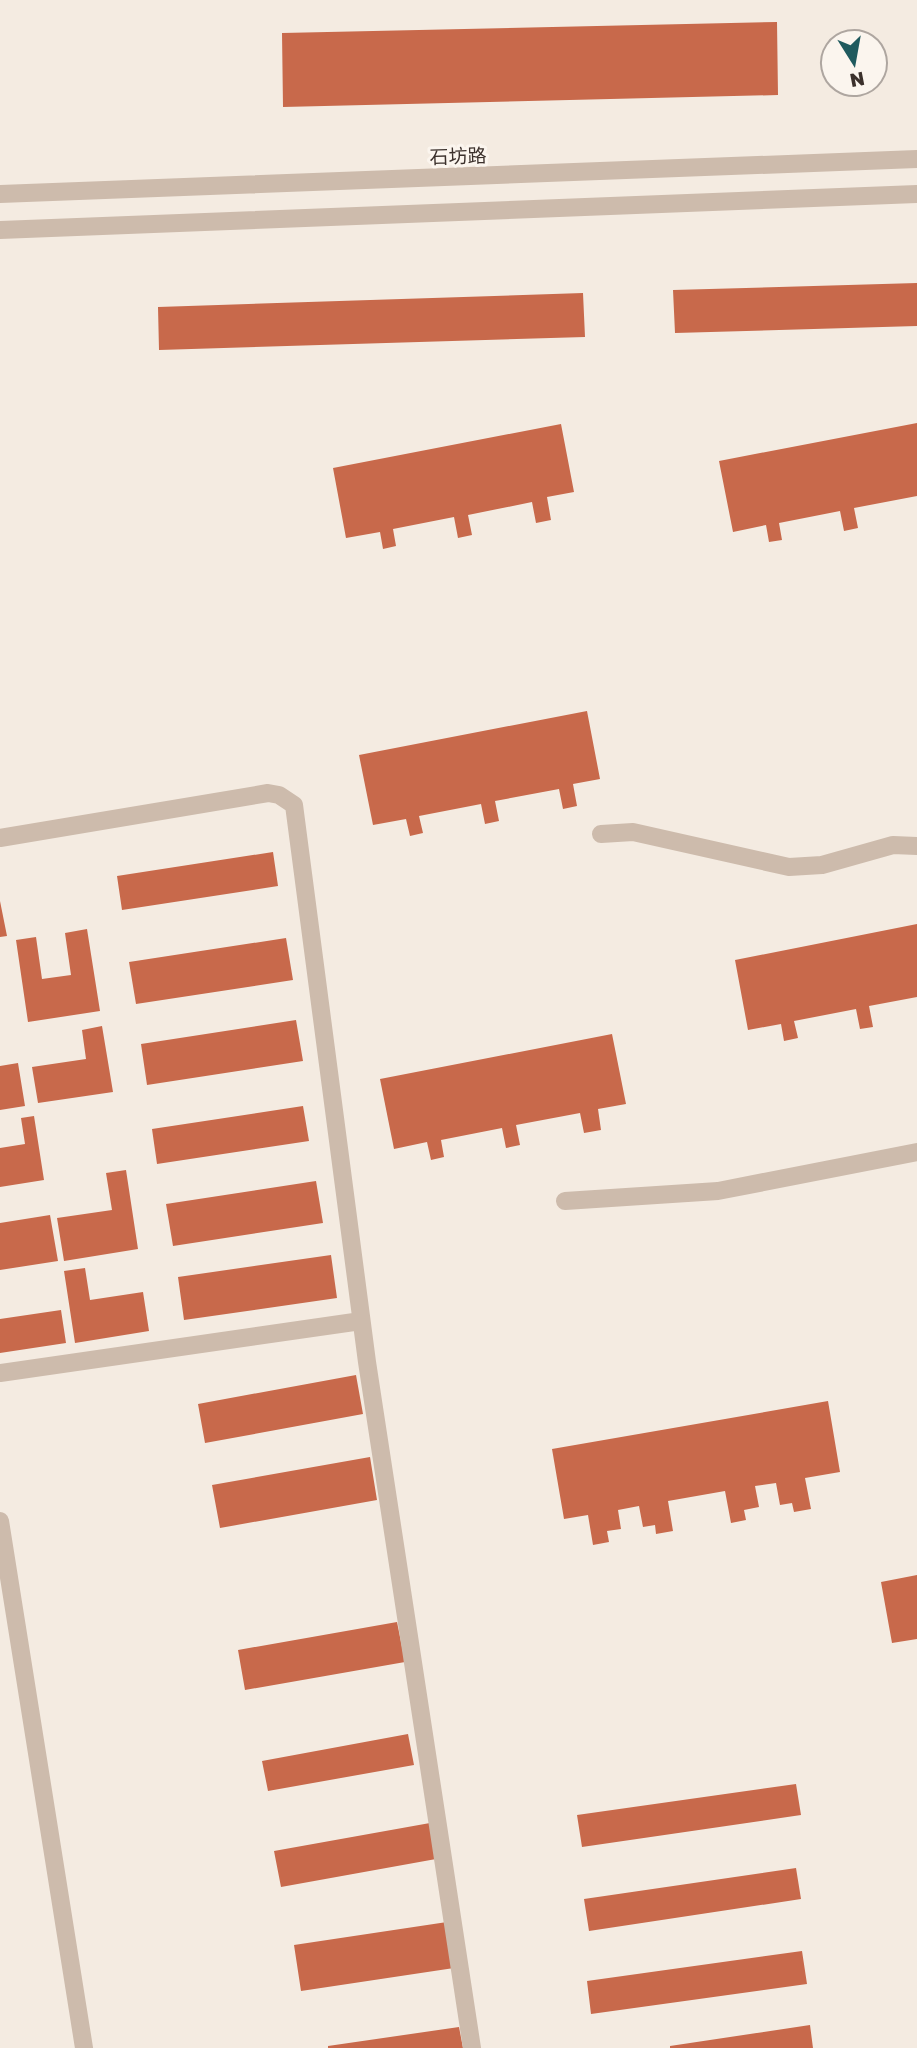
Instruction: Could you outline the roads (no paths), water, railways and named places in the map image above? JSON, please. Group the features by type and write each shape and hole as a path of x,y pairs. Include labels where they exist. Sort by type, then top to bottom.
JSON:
{"street":[{"name":"石坊路","path":"0,194 917,159"},
{"path":"0,230 917,194"},
{"path":"0,838 268,793 279,795 294,805 361,1321 472,2048"},
{"path":"601,834 633,832 789,867 822,865 893,845 917,846"},
{"path":"565,1201 718,1191 917,1152"},
{"path":"0,1373 361,1321"},
{"path":"0,1521 84,2048"}]}
